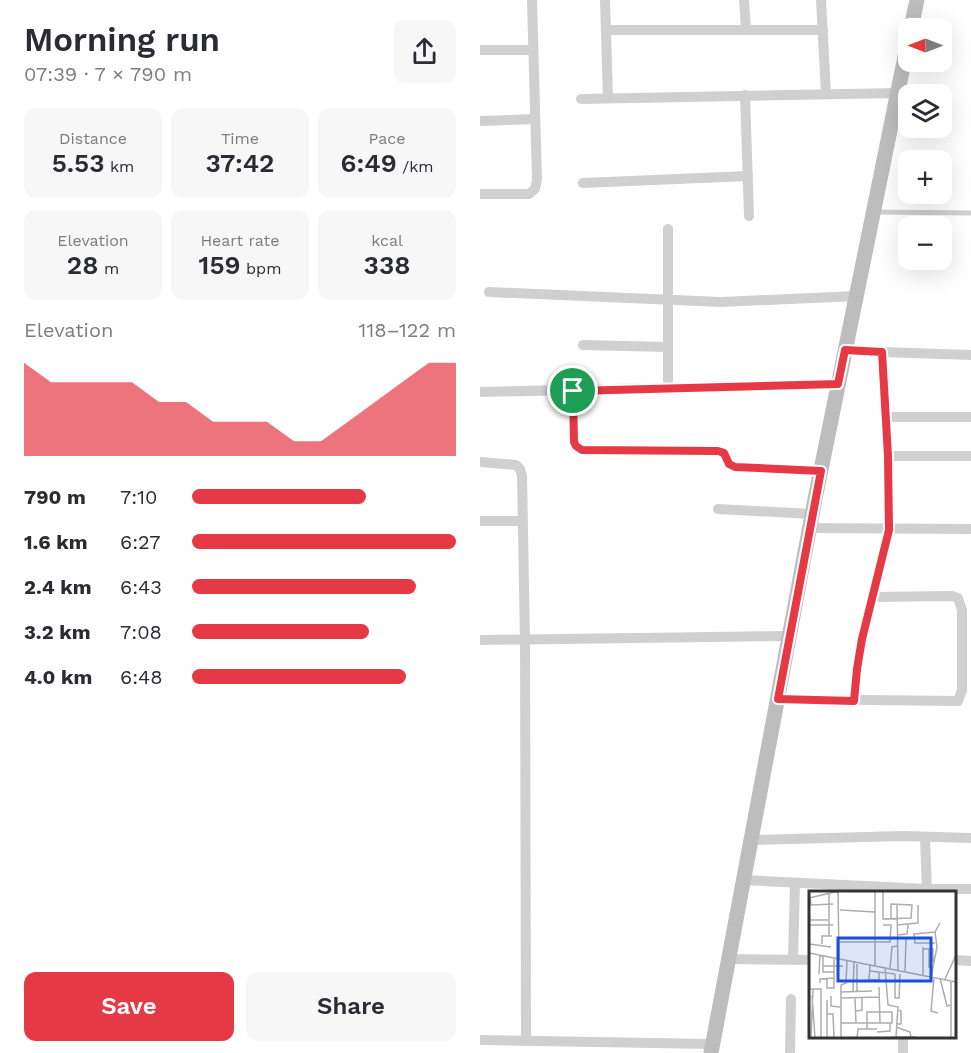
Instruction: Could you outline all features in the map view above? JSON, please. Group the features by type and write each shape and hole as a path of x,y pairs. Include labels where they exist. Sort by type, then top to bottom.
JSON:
{"street":[{"path":"480,194 529,194 533,192 537,180 532,0"},
{"path":"606,0 608,98"},
{"path":"744,0 746,30"},
{"path":"821,0 826,94"},
{"path":"911,18 912,1"},
{"path":"606,30 823,30"},
{"path":"480,50 533,50"},
{"path":"480,1040 711,1048 811,521 898,93 580,99"},
{"path":"745,95 749,216"},
{"path":"480,121 535,118"},
{"path":"583,183 748,177"},
{"path":"668,229 668,388"},
{"path":"489,292 721,302 856,296"},
{"path":"583,345 668,347"},
{"path":"845,350 971,355"},
{"path":"854,701 859,653 889,530 888,456 882,352"},
{"path":"480,392 838,384"},
{"path":"573,391 574,442 582,450 718,451 724,453 729,464 735,467 821,471"},
{"path":"885,417 971,417"},
{"path":"888,456 971,456"},
{"path":"480,462 509,463 520,469 525,640 526,1041"},
{"path":"717,509 889,530 971,529"},
{"path":"480,521 523,521"},
{"path":"778,699 956,703 961,698 966,691 962,610 958,598 952,596 873,597"},
{"path":"480,640 790,636"},
{"path":"925,837 927,891"},
{"path":"752,840 971,838"},
{"path":"744,880 927,891 971,889"},
{"path":"794,960 795,883"},
{"path":"729,959 809,960"},
{"path":"956,960 971,961"},
{"path":"790,999 790,1053"}],"lane":[{"path":"873,212 971,213"}],"route":[{"path":"845,350 882,352 888,456 889,530 862,639 854,701 778,699 821,471 735,467 729,464 721,451 582,450 574,442 573,391 838,384 845,350"}]}
